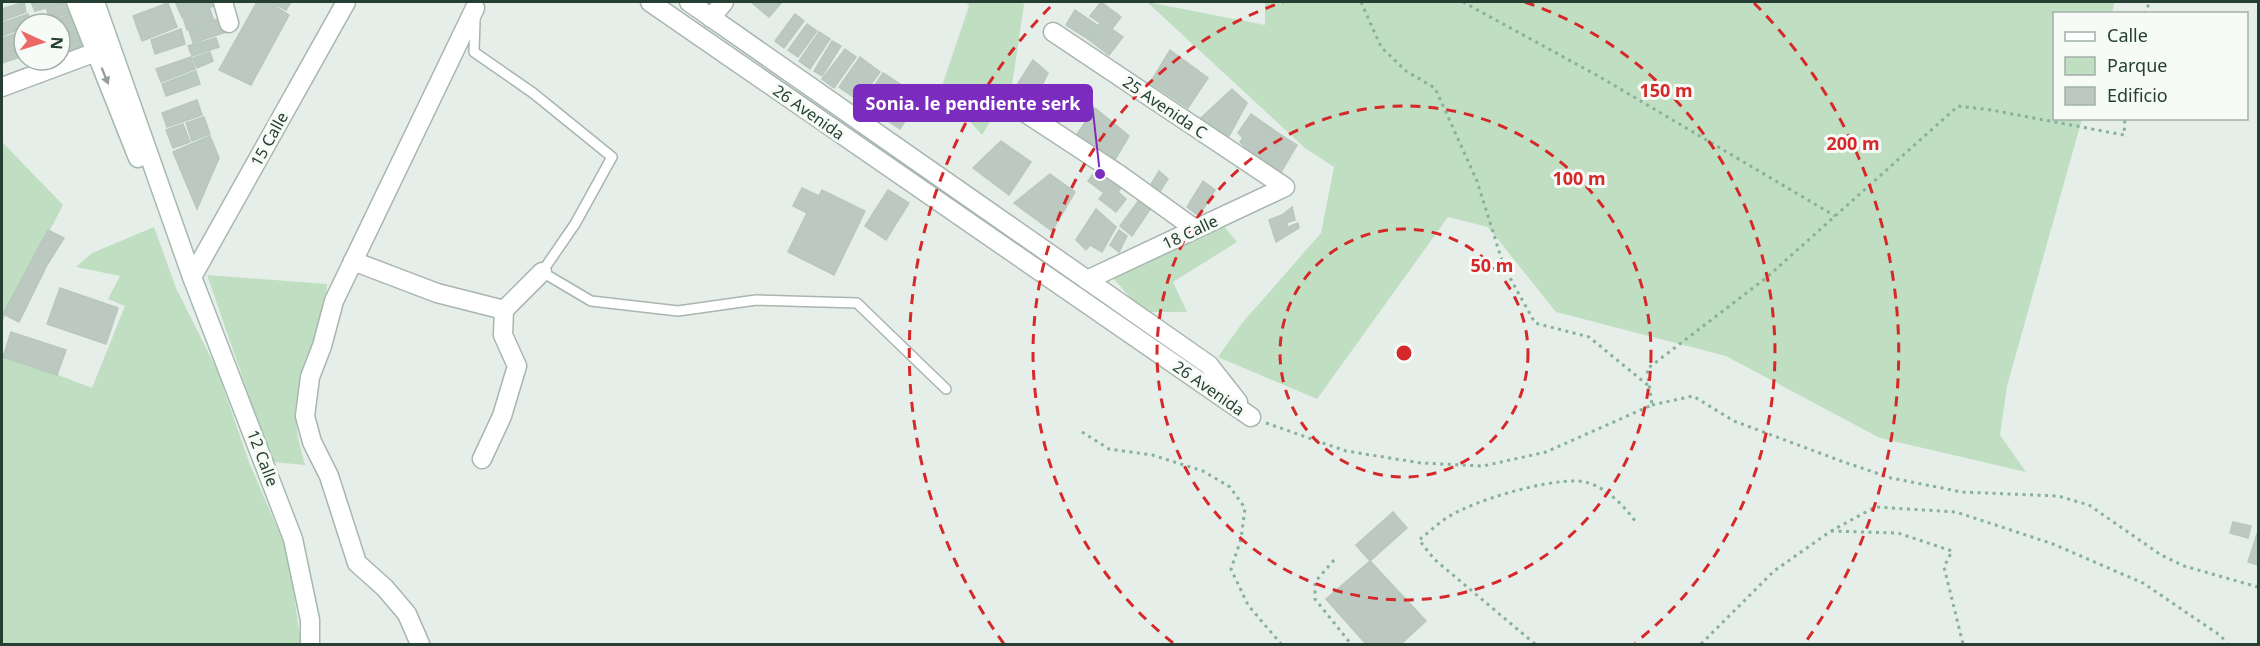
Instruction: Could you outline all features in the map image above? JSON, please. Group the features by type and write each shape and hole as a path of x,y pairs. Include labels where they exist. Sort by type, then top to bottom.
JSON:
{"street":[{"name":"12 Calle","path":"76,2 175,251 192,277"},
{"name":"12 Calle","path":"95,2 192,277 293,539 310,620 310,645"},
{"path":"223,2 229,23"},
{"name":"15 Calle","path":"192,277 346,2"},
{"name":"26 Avenida","path":"650,2 1251,417"},
{"name":"26 Avenida","path":"689,2 1209,365 1251,417"},
{"path":"711,18 724,2"},
{"path":"420,645 407,614 385,588 357,563 329,476 312,442 305,416 310,377 322,346 334,301 475,5"},
{"name":"25 Avenida C","path":"1053,32 1277,182"},
{"path":"3,83 96,52"},
{"path":"1018,108 1120,175 1195,229"},
{"name":"18 Calle","path":"1087,280 1284,187 1277,182"},
{"path":"353,261 437,293 504,310"},
{"path":"482,459 502,416 517,366 503,334 504,310 542,272"}],"lane":[{"path":"475,5 474,52 533,93 612,157 575,224 542,272 591,301 678,311 756,300 857,303 946,389"}],"path":[{"path":"1361,2 1381,47 1406,71 1435,87 1477,181 1504,267 1535,323 1590,337 1650,387"},
{"path":"1463,2 1600,77 1835,216"},
{"path":"1652,405 1647,369 1766,278 1958,106 2124,135 2125,120"},
{"path":"1251,417 1346,451 1421,463 1483,466 1546,452 1652,405 1693,396 1734,421 1830,458 1891,478 1962,492 2058,496 2089,505 2161,555 2184,566 2259,587"},
{"path":"1082,432 1109,449 1152,455 1203,471 1230,487 1245,508 1241,539 1231,569 1248,605 1281,645"},
{"path":"1535,645 1434,559 1419,540 1448,517 1488,499 1577,481 1600,488 1624,505 1635,521"},
{"path":"1701,645 1774,571 1831,531 1875,507 1956,512 2053,544 2143,583 2221,636 2227,645"},
{"path":"1831,531 1898,533 1952,551 1944,567 1963,645"},
{"path":"1334,560 1315,582 1315,599 1351,645"}],"green space":[{"path":"966,2 1023,2 1024,5 1012,85 982,135 941,89 969,6"},
{"path":"1147,2 1265,25 1265,2 2115,2 2112,12 2053,12 2053,120 2082,120 2007,386 2000,435 2026,472 1880,438 1726,356 1556,312 1488,227 1448,217 1317,399 1218,357 1243,322 1321,233 1334,167 1305,148"},
{"path":"2,142 63,205 2,322"},
{"path":"1222,224 1237,242 1173,282 1187,312 1143,312 1113,278"},
{"path":"154,227 176,288 217,370 249,462 288,553 301,644 2,644 2,353 92,388 125,306 108,299 120,276 76,267 92,253"},
{"path":"207,275 327,284 324,328 300,387 295,411 298,438 305,465 272,462"}],"building":[{"path":"24,2 26,12 12,12 12,17 2,21 2,9"},
{"path":"31,2 67,2 35,11"},
{"path":"71,2 73,12 48,12 46,7"},
{"path":"216,2 217,5 182,17 176,4"},
{"path":"257,2 268,2 289,15 251,85 219,70"},
{"path":"270,2 291,2 286,10"},
{"path":"751,2 782,2 769,17"},
{"path":"1101,2 1121,17 1112,29 1123,37 1109,55 1088,39 1100,23 1090,16"},
{"path":"168,3 177,27 142,41 133,16"},
{"path":"209,7 214,21 187,30 183,17"},
{"path":"1075,10 1097,25 1088,39 1066,25"},
{"path":"74,13 78,25 72,27 72,14"},
{"path":"795,14 804,21 784,48 775,41"},
{"path":"221,18 226,32 193,43 189,30"},
{"path":"12,20 12,32 2,36 2,23"},
{"path":"807,24 817,31 798,57 788,50"},
{"path":"79,27 83,38 72,41 72,29"},
{"path":"181,29 185,44 155,54 151,40"},
{"path":"819,32 830,39 810,69 799,61"},
{"path":"12,35 12,47 2,51 2,38"},
{"path":"216,38 219,47 192,56 188,46"},
{"path":"80,39 81,46 85,46 86,53 72,59 72,42"},
{"path":"832,41 841,46 822,76 814,71"},
{"path":"12,49 12,60 2,63 2,52"},
{"path":"845,49 856,57 834,88 822,79"},
{"path":"1170,50 1208,78 1188,108 1150,83"},
{"path":"210,52 213,61 197,68 193,58"},
{"path":"191,57 195,69 161,82 156,69"},
{"path":"860,57 880,72 859,101 839,87"},
{"path":"1033,60 1048,73 1032,106 1024,100 1020,105 1011,94"},
{"path":"196,71 200,84 166,96 162,84"},
{"path":"883,73 920,97 900,129 862,104"},
{"path":"1232,89 1247,103 1228,138 1200,119"},
{"path":"197,100 202,115 167,127 162,113"},
{"path":"1095,108 1129,136 1112,165 1075,137"},
{"path":"1251,114 1271,128 1249,160 1240,154 1245,147 1240,142 1243,138 1238,133"},
{"path":"204,117 210,134 192,141 186,123"},
{"path":"183,124 190,142 173,148 166,130"},
{"path":"1271,128 1284,137 1262,169 1249,160"},
{"path":"210,136 219,158 197,209 173,152"},
{"path":"1284,137 1297,145 1277,179 1262,169"},
{"path":"1001,141 1031,162 1009,195 973,168"},
{"path":"1099,166 1123,185 1118,192 1126,199 1116,212 1099,199 1104,193 1088,181"},
{"path":"1159,171 1168,179 1159,193 1150,186"},
{"path":"1050,174 1075,192 1052,231 1014,203"},
{"path":"1203,181 1215,190 1199,216 1187,207"},
{"path":"802,188 819,196 822,190 865,211 834,275 788,252 807,213 793,206"},
{"path":"888,190 909,203 886,240 865,226"},
{"path":"1142,196 1153,205 1132,236 1120,226"},
{"path":"1292,207 1295,220 1286,223 1288,227 1298,223 1299,228 1276,242 1269,220 1282,215"},
{"path":"1096,209 1116,227 1102,252 1090,245 1086,250 1076,240"},
{"path":"48,230 64,238 47,265 19,322 3,314"},
{"path":"1119,230 1127,236 1119,252 1110,245"},
{"path":"60,288 118,308 106,344 47,324"},
{"path":"11,332 66,350 57,375 3,357"},
{"path":"1393,512 1407,528 1370,561 1356,545"},
{"path":"2233,522 2251,526 2248,538 2230,533"},
{"path":"2258,531 2258,565 2248,562"},
{"path":"1370,561 1426,621 1401,644 1366,644 1326,599"}],"place":[{"name":"Sonia. le pendiente serk","path":"1100,174"}]}
